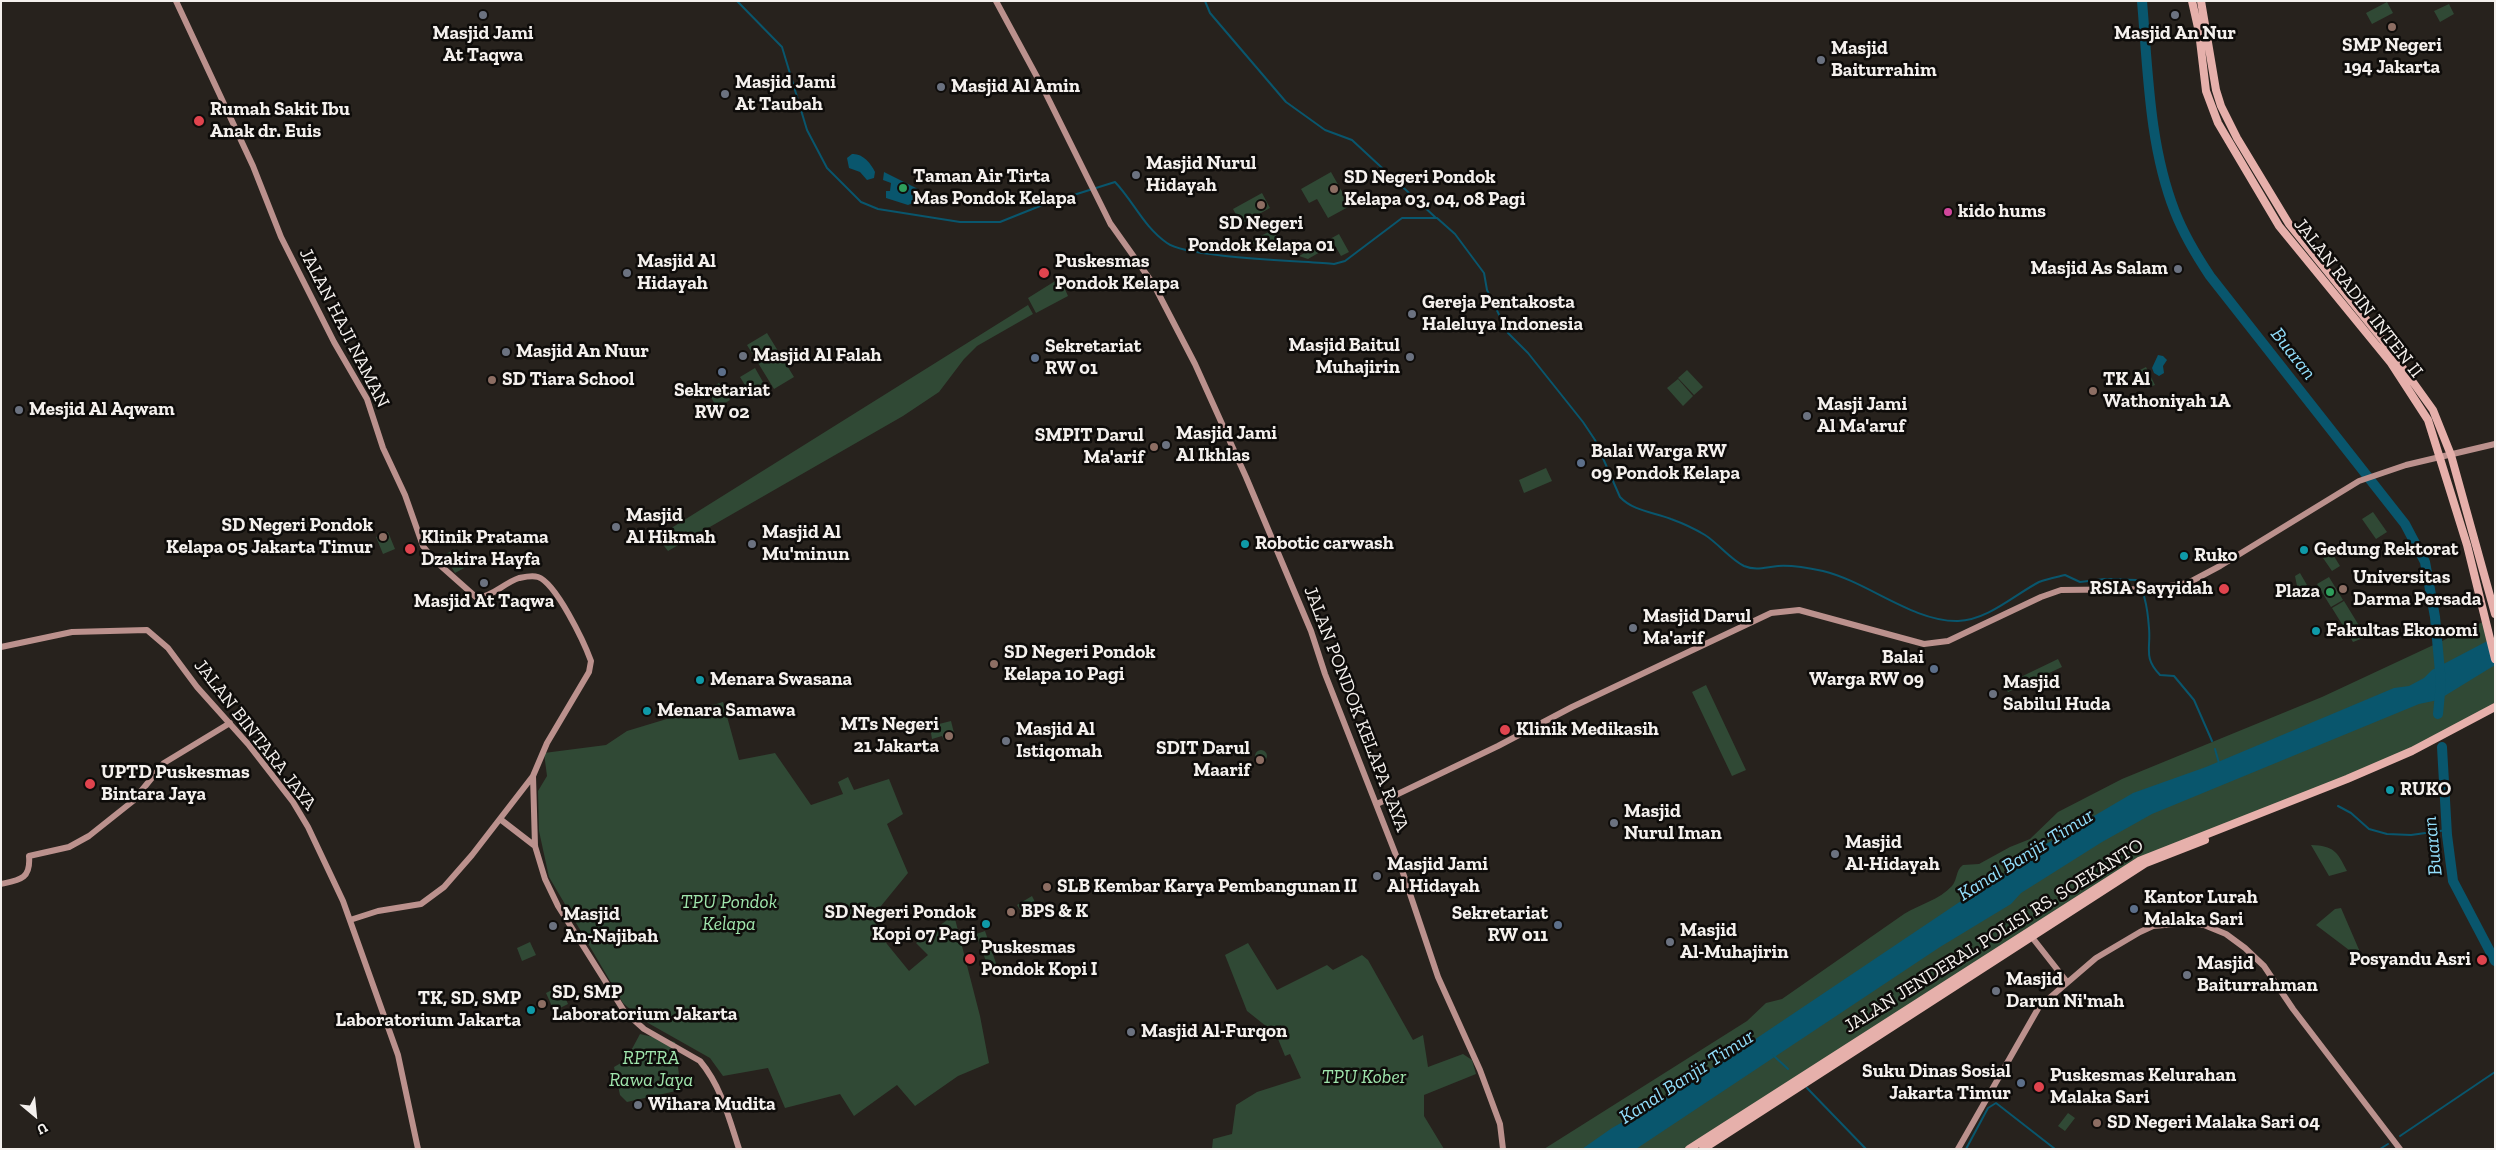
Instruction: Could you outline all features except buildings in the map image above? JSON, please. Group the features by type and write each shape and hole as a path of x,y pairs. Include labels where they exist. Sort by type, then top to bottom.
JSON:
{"main road":[{"name":"JALAN RADIN INTEN II","path":"2192,1 2199,32 2206,91 2218,123 2279,226 2353,314 2428,420 2441,458 2488,622 2495,659"},
{"name":"JALAN RADIN INTEN II","path":"2201,1 2216,90 2221,106 2237,138 2289,224 2382,339 2426,399 2442,428 2452,455 2495,614"},
{"name":"JALAN JENDERAL POLISI RS. SOEKANTO","path":"1689,1149 1706,1144 2146,863 2339,787 2451,734 2494,709"},
{"name":"JALAN JENDERAL POLISI RS. SOEKANTO","path":"1706,1144 2140,861 2425,747"}],"street":[{"name":"JALAN HAJI NAMAN","path":"176,1 253,166 281,237 334,342 367,399 383,448 406,495 423,546 430,555 477,598 487,596 520,578 531,576 542,579 555,593 591,661 589,672 548,743 533,776 468,860 430,898 412,907 378,911 350,920"},
{"name":"JALAN PONDOK KELAPA RAYA","path":"996,1 1037,76 1119,242 1151,287 1155,289 1195,364 1246,477 1301,608 1377,804 1438,977 1480,1070 1502,1135 1502,1149"},
{"path":"1377,804 1498,746 1572,707 1771,613 1799,610 1908,640 1930,643 1959,637 2025,604 2061,590 2134,590 2188,583 2220,566 2364,479 2495,444"},
{"name":"JALAN BINTARA JAYA","path":"1,647 72,632 147,630 168,648 197,687 230,723 285,791 308,827 339,891 398,1055 418,1149"},
{"path":"1,884 17,882 23,878 28,871 30,856 69,847 89,836 128,806 164,764 230,723"},
{"path":"533,776 535,846 552,896 618,1003 644,1029 700,1061 705,1067 722,1096 740,1149"},
{"path":"500,819 535,846"},
{"path":"1958,1149 2039,1008 2067,982 2114,946 2153,926 2188,923 2204,926 2226,934 2245,948 2264,966 2293,1009 2400,1149"},
{"path":"2031,936 2067,982"}],"green space":[{"path":"2387,2 2393,13 2372,24 2366,13"},
{"path":"2449,4 2454,14 2440,22 2434,11"},
{"path":"1331,172 1350,206 1328,218 1317,199 1309,203 1301,189"},
{"path":"1262,193 1270,208 1241,224 1233,209"},
{"path":"1273,230 1279,241 1257,252 1252,240"},
{"path":"1339,234 1349,252 1341,256 1334,244 1308,259 1299,256"},
{"path":"1060,278 1068,296 1036,313 1028,298"},
{"path":"1028,305 1033,314 977,346 964,359 939,392 903,416 668,551 657,537"},
{"path":"767,333 794,377 774,389 747,345"},
{"path":"2146,367 2155,385 2147,388 2138,371"},
{"path":"755,368 767,389 753,398 740,377"},
{"path":"1687,370 1703,387 1694,395 1678,378"},
{"path":"1678,379 1693,396 1683,406 1667,388"},
{"path":"719,383 730,400 717,408 707,390"},
{"path":"1546,468 1552,481 1524,493 1519,480"},
{"path":"2373,512 2387,532 2376,539 2362,519"},
{"path":"388,532 395,549 383,554 376,537"},
{"path":"455,549 466,567 455,573 444,555"},
{"path":"2332,553 2340,566 2332,571 2323,558"},
{"path":"2300,573 2307,585 2298,591 2295,576"},
{"name":"Plaza","path":"2329,577 2343,600 2331,607 2317,584"},
{"path":"2344,601 2366,637 2353,642 2332,608"},
{"path":"2487,620 2495,659 2495,706 2412,751 2157,853 1689,1149 1544,1149 1747,1021 1766,1003 1782,999 1910,910 1947,891 1952,886 1963,865 1979,864 2010,847 2030,839 2058,812 2122,779 2322,697"},
{"path":"2058,659 2062,667 2008,692 2004,685"},
{"path":"1706,685 1746,770 1732,776 1692,692"},
{"name":"TPU Pondok Kelapa","path":"723,702 739,760 775,753 811,805 843,794 838,782 848,777 854,790 889,779 903,814 887,824 908,873 872,917 887,944 909,971 928,955 916,943 954,915 980,1016 989,1063 958,1076 915,1106 897,1085 854,1116 840,1094 785,1108 768,1068 723,1076 710,1058 641,1019 623,1003 549,877 539,831 538,791 547,776 544,753 606,745 627,731"},
{"path":"951,721 955,737 944,740 942,736 932,739 931,733 939,724"},
{"path":"1259,750 1263,750 1267,756 1263,762 1259,762 1255,758 1255,754"},
{"path":"2311,845 2330,848 2337,854 2347,871 2329,876"},
{"path":"1032,896 1038,908 1024,916 1017,905"},
{"path":"2341,908 2363,959 2357,963 2353,953 2316,925 2335,909"},
{"path":"985,931 999,972 991,975 976,934"},
{"path":"530,942 536,955 522,961 517,948"},
{"name":"TPU Kober","path":"1248,943 1277,990 1327,965 1333,970 1362,955 1368,960 1413,1040 1423,1035 1428,1067 1463,1054 1472,1060 1476,1074 1424,1095 1424,1116 1444,1149 1212,1149 1213,1139 1232,1134 1236,1105 1257,1092 1301,1078 1290,1054 1285,1056 1276,1034 1247,1011 1225,955"},
{"path":"560,986 568,1004 554,1011 546,993"},
{"name":"RPTRA Rawa Jaya","path":"640,1034 675,1042 679,1075 676,1091 627,1102 620,1095 614,1067 626,1060"},
{"path":"2068,1113 2075,1118 2065,1131 2058,1126"}],"water":[{"name":"Taman Air Tirta Mas Pondok Kelapa","path":"852,154 859,155 869,162 875,172 874,178 867,180 860,172 849,168 847,158"},
{"name":"Taman Air Tirta Mas Pondok Kelapa","path":"884,172 918,189 921,194 920,200 908,205 886,198 886,191 890,191 891,183 883,180"},
{"path":"2158,355 2163,356 2167,360 2163,366 2164,373 2159,376 2154,373 2152,368"},
{"path":"2495,637 2495,665 2438,700 2419,704 2152,814 2102,842 2021,893 2011,904 1940,947 1636,1149 1582,1149 1612,1128 1681,1089 1970,895 2007,873 2036,850 2133,793 2206,767 2394,688 2409,686 2424,678 2432,670"}],"waterway":[{"path":"737,1 782,47 807,130 827,168 861,202 878,209 960,222 1000,222 1045,204 1115,182 1151,229 1167,243 1179,248 1220,255 1334,264 1345,261 1402,218 1437,218 1455,234 1484,273 1487,290 1508,333 1528,353 1595,440 1620,497 1625,502 1684,524 1705,535 1744,566 1757,568 1789,566 1823,571 1840,576 1907,609 1941,620 1969,620 1990,612 2039,582 2065,575 2080,582 2105,579 2136,580 2142,590 2146,603 2151,663 2160,675 2174,676 2194,700 2212,741"},
{"path":"1205,1 1210,13 1286,102 1325,130 1352,140 1435,217"},
{"name":"Buaran","path":"2142,1 2148,81 2155,135 2166,187 2175,212 2191,245 2210,276 2405,524 2425,562 2435,617 2441,683 2438,714"},
{"name":"Buaran","path":"2442,747 2447,835 2453,881 2495,961"},
{"path":"2215,749 2219,763"},
{"path":"2338,806 2351,813 2369,829 2387,834 2411,835 2447,830"},
{"path":"1773,1055 1788,1069"},
{"path":"2400,1136 2495,1072"},
{"path":"1807,1088 1866,1149"},
{"path":"1966,1149 1988,1108 1996,1103 2055,1149"},
{"path":"2380,1149 2388,1144"}],"place":[{"name":"Masjid Jami At Taqwa","path":"483,15"},
{"name":"Masjid An Nur","path":"2175,15"},
{"name":"SMP Negeri 194 Jakarta","path":"2392,27"},
{"name":"Masjid Baiturrahim","path":"1821,60"},
{"name":"Masjid Al Amin","path":"941,87"},
{"name":"Masjid Jami At Taubah","path":"725,94"},
{"name":"Rumah Sakit Ibu Anak dr. Euis","path":"199,121"},
{"name":"Masjid Nurul Hidayah","path":"1136,175"},
{"name":"Taman Air Tirta Mas Pondok Kelapa","path":"903,188"},
{"name":"SD Negeri Pondok Kelapa 03, 04, 08 Pagi","path":"1334,189"},
{"name":"SD Negeri Pondok Kelapa 01","path":"1261,205"},
{"name":"kido hums","path":"1948,212"},
{"name":"Masjid As Salam","path":"2178,269"},
{"name":"Masjid Al Hidayah","path":"627,273"},
{"name":"Puskesmas Pondok Kelapa","path":"1044,273"},
{"name":"Gereja Pentakosta Haleluya Indonesia","path":"1412,314"},
{"name":"Masjid An Nuur","path":"506,352"},
{"name":"Masjid Al Falah","path":"743,356"},
{"name":"Masjid Baitul Muhajirin","path":"1410,357"},
{"name":"Sekretariat RW 01","path":"1035,358"},
{"name":"Sekretariat RW 02","path":"722,372"},
{"name":"SD Tiara School","path":"492,380"},
{"name":"TK Al Wathoniyah 1A","path":"2093,391"},
{"name":"Mesjid Al Aqwam","path":"19,410"},
{"name":"Masji Jami Al Ma'aruf","path":"1807,416"},
{"name":"Masjid Jami Al Ikhlas","path":"1166,445"},
{"name":"SMPIT Darul Ma'arif","path":"1154,447"},
{"name":"Balai Warga RW 09 Pondok Kelapa","path":"1581,463"},
{"name":"Masjid Al Hikmah","path":"616,527"},
{"name":"SD Negeri Pondok Kelapa 05 Jakarta Timur","path":"383,537"},
{"name":"Masjid Al Mu'minun","path":"752,544"},
{"name":"Robotic carwash","path":"1245,544"},
{"name":"Klinik Pratama Dzakira Hayfa","path":"410,549"},
{"name":"Gedung Rektorat","path":"2304,550"},
{"name":"Ruko","path":"2184,556"},
{"name":"Masjid At Taqwa","path":"484,583"},
{"name":"RSIA Sayyidah","path":"2224,589"},
{"name":"Universitas Darma Persada","path":"2343,589"},
{"name":"Plaza","path":"2330,592"},
{"name":"Masjid Darul Ma'arif","path":"1633,628"},
{"name":"Fakultas Ekonomi","path":"2316,631"},
{"name":"SD Negeri Pondok Kelapa 10 Pagi","path":"994,664"},
{"name":"Balai Warga RW 09","path":"1934,669"},
{"name":"Menara Swasana","path":"700,680"},
{"name":"Masjid Sabilul Huda","path":"1993,694"},
{"name":"Menara Samawa","path":"647,711"},
{"name":"Klinik Medikasih","path":"1505,730"},
{"name":"MTs Negeri 21 Jakarta","path":"949,736"},
{"name":"Masjid Al Istiqomah","path":"1006,741"},
{"name":"SDIT Darul Maarif","path":"1260,760"},
{"name":"UPTD Puskesmas Bintara Jaya","path":"90,784"},
{"name":"RUKO","path":"2390,790"},
{"name":"Masjid Nurul Iman","path":"1614,823"},
{"name":"Masjid Al-Hidayah","path":"1835,854"},
{"name":"Masjid Jami Al Hidayah","path":"1377,876"},
{"name":"SLB Kembar Karya Pembangunan II","path":"1047,887"},
{"name":"Kantor Lurah Malaka Sari","path":"2134,909"},
{"name":"BPS & K","path":"1011,912"},
{"name":"SD Negeri Pondok Kopi 07 Pagi","path":"986,924"},
{"name":"Sekretariat RW 011","path":"1558,925"},
{"name":"Masjid An-Najibah","path":"553,926"},
{"name":"Masjid Al-Muhajirin","path":"1670,942"},
{"name":"Puskesmas Pondok Kopi I","path":"970,959"},
{"name":"Posyandu Asri","path":"2482,960"},
{"name":"Masjid Baiturrahman","path":"2187,975"},
{"name":"Masjid Darun Ni'mah","path":"1996,991"},
{"name":"SD, SMP Laboratorium Jakarta","path":"542,1004"},
{"name":"TK, SD, SMP Laboratorium Jakarta","path":"531,1010"},
{"name":"Masjid Al-Furqon","path":"1131,1032"},
{"name":"Suku Dinas Sosial Jakarta Timur","path":"2021,1083"},
{"name":"Puskesmas Kelurahan Malaka Sari","path":"2039,1087"},
{"name":"Wihara Mudita","path":"638,1105"},
{"name":"SD Negeri Malaka Sari 04","path":"2097,1123"}],"water label":[{"name":"Kanal Banjir Timur","path":"2026,855"},
{"name":"Kanal Banjir Timur","path":"1687,1077"}]}
